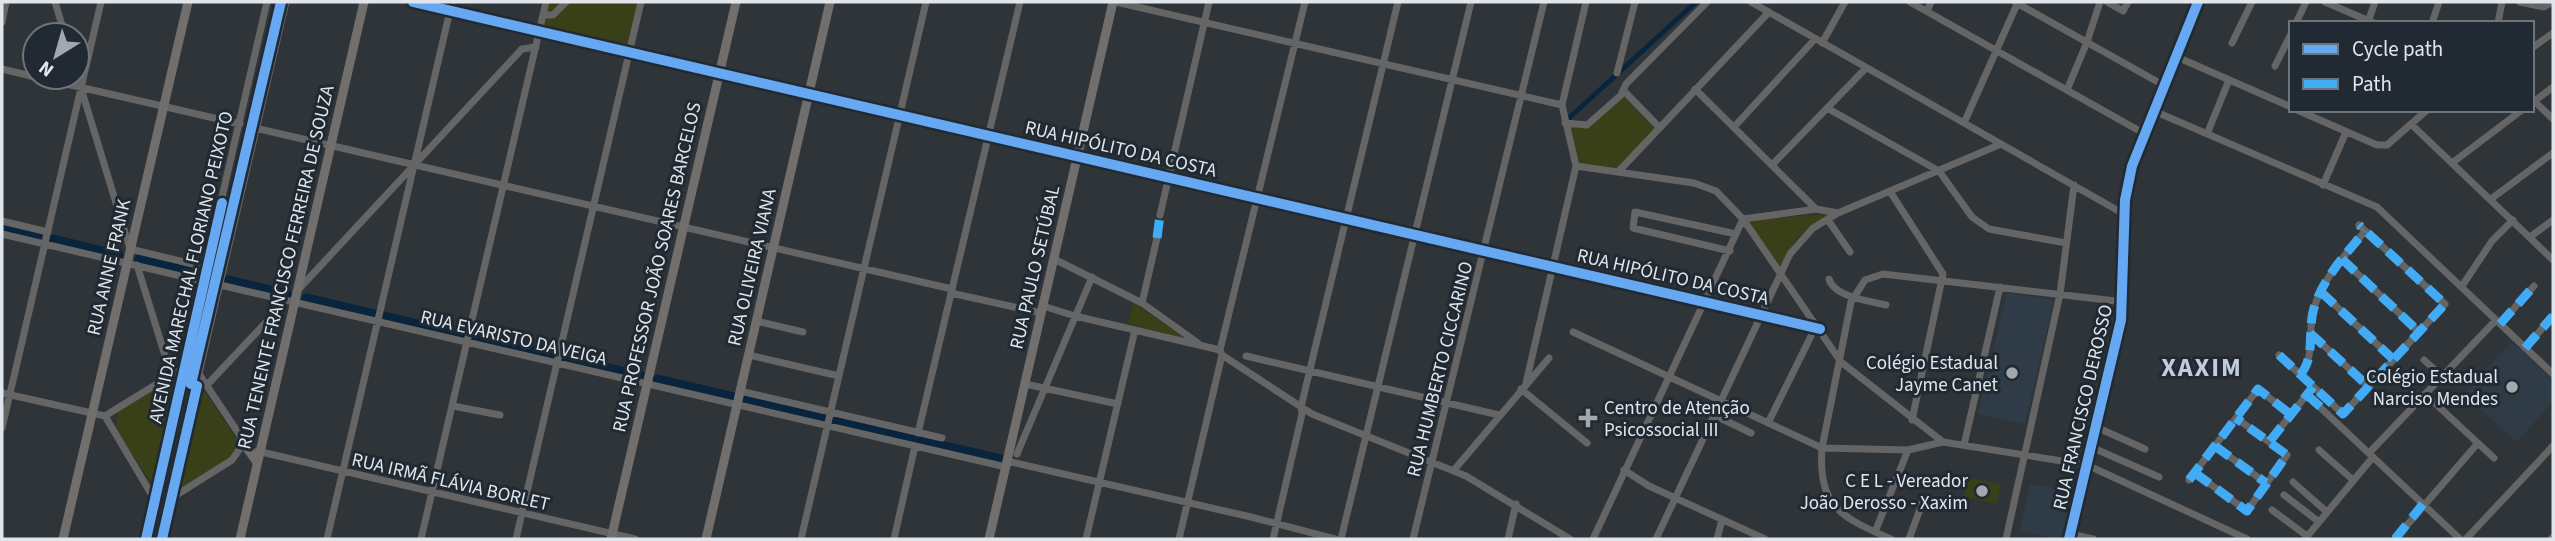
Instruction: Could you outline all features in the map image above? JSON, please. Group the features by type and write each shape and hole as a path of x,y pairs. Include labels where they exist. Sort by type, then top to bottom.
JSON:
{"main road":[{"name":"RUA ANNE FRANK","path":"63,539 92,414 132,264 130,249 188,2"},
{"name":"RUA TENENTE FRANCISCO FERREIRA DE SOUZA","path":"240,539 364,2"},
{"name":"RUA PROFESSOR JOÃO SOARES BARCELOS","path":"612,537 736,2"},
{"name":"RUA OLIVEIRA VIANA","path":"706,539 830,2"},
{"name":"RUA PAULO SETÚBAL","path":"989,539 1115,2"},
{"name":"RUA FRANCISCO DEROSSO","path":"2070,536 2124,302 2124,214 2132,166 2198,2"},
{"path":"242,440 259,457"}],"street":[{"path":"2,22 6,2"},
{"path":"55,2 61,21"},
{"path":"91,45 101,2"},
{"name":"AVENIDA MARECHAL FLORIANO PEIXOTO","path":"143,539 185,370 205,267 267,2"},
{"name":"AVENIDA MARECHAL FLORIANO PEIXOTO","path":"160,539 286,2"},
{"name":"RUA HIPÓLITO DA COSTA","path":"413,2 451,6 539,31 1818,328"},
{"path":"421,539 546,2"},
{"path":"543,15 553,15 566,2"},
{"path":"516,539 641,2"},
{"path":"801,539 926,2"},
{"path":"918,433 1020,2"},
{"path":"1115,2 1562,104"},
{"path":"1160,215 1209,2"},
{"path":"1179,539 1257,197 1305,2"},
{"path":"1273,539 1302,414 1301,407 1398,2"},
{"path":"1341,539 1471,2"},
{"name":"RUA HUMBERTO CICCARINO","path":"1413,539 1544,2"},
{"path":"1524,386 1576,166 1562,104 1586,2"},
{"path":"1617,73 1636,2"},
{"path":"1565,123 1587,125 1707,2"},
{"path":"1751,2 2124,214"},
{"path":"1734,127 1818,41 1845,2"},
{"path":"1910,2 2144,134"},
{"path":"1927,11 1931,2"},
{"path":"1964,123 2017,2 2165,86"},
{"path":"2067,90 2087,43 2100,2"},
{"path":"2107,2 2123,11 2128,2"},
{"path":"2232,43 2252,2"},
{"path":"2297,21 2306,2"},
{"path":"2325,2 2368,21"},
{"path":"2370,21 2375,2"},
{"path":"2433,21 2439,2"},
{"path":"2498,21 2502,2"},
{"path":"2520,2 2541,6 2553,2"},
{"path":"327,539 451,6"},
{"path":"1618,172 1769,12"},
{"path":"2534,47 2553,33"},
{"path":"2276,66 2289,44"},
{"path":"297,292 317,266 522,50 536,47"},
{"path":"2177,57 2289,106"},
{"path":"1772,165 1866,68"},
{"path":"2,69 21,73"},
{"path":"2207,134 2229,80"},
{"path":"2534,100 2553,87"},
{"path":"1695,89 1816,209"},
{"path":"91,90 240,124"},
{"path":"1624,90 1660,128"},
{"path":"2,428 6,393 48,232 80,91"},
{"path":"82,91 130,249 205,267"},
{"path":"2534,102 2553,119"},
{"path":"1827,108 1938,171 1979,223 1989,229 2066,243"},
{"path":"2154,111 2377,207 2553,374"},
{"path":"2301,112 2377,145 2387,145 2412,125 2423,112"},
{"path":"2452,163 2519,112"},
{"path":"2412,125 2553,260"},
{"path":"255,128 864,268 951,291 1201,345 1221,353 1301,407 1366,437 1454,470 1516,504 1570,539"},
{"path":"2323,185 2346,132"},
{"path":"1656,539 1781,275 1800,241 1838,213 1891,193 2001,144"},
{"path":"2491,199 2553,153"},
{"path":"1576,166 1706,186 1725,198 1743,219 1841,362 1943,442 2087,465 2247,539"},
{"path":"2006,539 2060,294 2074,185"},
{"path":"1891,193 1941,266 1944,282 1912,420"},
{"path":"1743,219 1816,209 1838,213"},
{"path":"1730,251 1633,228 1635,212 1736,234"},
{"path":"1592,539 1743,219"},
{"path":"1828,220 1850,252"},
{"path":"2462,286 2492,241 2512,220"},
{"path":"2530,237 2553,220"},
{"path":"2,221 48,232"},
{"path":"2300,375 2309,365 2314,307 2335,267 2362,228 2445,304 2336,422"},
{"path":"2,234 202,281"},
{"path":"1142,303 1157,238"},
{"path":"1054,259 1142,303 1201,345"},
{"path":"2342,259 2418,332"},
{"path":"304,263 310,267 317,266"},
{"path":"132,264 171,375"},
{"path":"2335,267 2349,265"},
{"path":"1891,539 1849,520 1834,508 1822,482 1822,448 1853,296 1864,280 1883,274 2124,302"},
{"path":"1017,454 1092,277"},
{"path":"1829,279 1833,287 1886,305"},
{"name":"RUA EVARISTO DA VEIGA","path":"220,285 379,317 467,342 647,384 915,446 1100,482 1335,539"},
{"path":"2272,510 2306,538 2371,455 2425,394 2534,286"},
{"path":"1964,445 2000,287"},
{"path":"2321,292 2393,359"},
{"path":"208,384 271,317 282,299"},
{"path":"2525,348 2553,316"},
{"path":"757,321 803,332"},
{"path":"1768,423 1818,328"},
{"path":"1086,539 1135,330"},
{"path":"1573,332 1822,448 1908,450 1931,447 1943,442"},
{"path":"2310,333 2368,386"},
{"path":"2310,346 2319,341"},
{"path":"748,355 839,376"},
{"path":"2279,355 2343,414"},
{"path":"1247,356 1499,415"},
{"path":"1454,470 1549,358"},
{"path":"2424,360 2442,376"},
{"path":"6,393 104,416 171,375 185,370 199,374 242,440 232,460 170,499"},
{"path":"1025,384 1118,404"},
{"path":"1524,386 1587,443"},
{"path":"2270,441 2313,387"},
{"path":"2236,418 2287,455 2247,511 2192,477 2236,418 2258,390 2290,414"},
{"path":"740,391 942,438"},
{"path":"2425,394 2494,458"},
{"path":"2307,395 2460,539"},
{"path":"2323,409 2327,399"},
{"path":"453,406 500,415"},
{"path":"1714,415 1751,433"},
{"path":"104,416 153,497"},
{"path":"2096,427 2145,449"},
{"path":"2395,539 2478,443"},
{"path":"894,539 915,446"},
{"path":"2216,446 2266,483"},
{"path":"2466,539 2553,446"},
{"path":"2091,447 2159,477"},
{"path":"1874,532 1908,450"},
{"path":"2319,450 2353,481"},
{"name":"RUA IRMÃ FLÁVIA BORLET","path":"259,457 343,472 522,513 612,537 635,539"},
{"path":"1623,470 1674,498 1765,539"},
{"path":"2293,482 2327,512"},
{"path":"2284,495 2319,522"},
{"path":"1909,539 1923,501"},
{"path":"1508,539 1516,504"},
{"path":"1717,539 1722,520"},
{"path":"2070,536 2093,539"}],"shaded area":[{"name":"Colégio Estadual Jayme Canet","path":"2007,293 2054,300 2025,424 1978,414"},
{"name":"Colégio Estadual Narciso Mendes","path":"2512,342 2553,380 2553,402 2516,442 2464,394"},
{"path":"2030,484 2075,492 2060,539 2020,531"}],"green space":[{"path":"549,2 638,2 627,49 542,30"},
{"path":"1622,95 1656,129 1617,169 1580,164 1569,127 1588,128"},
{"path":"1829,214 1797,238 1779,267 1747,220"},
{"path":"1133,303 1186,338 1128,324"},
{"path":"176,376 153,486 116,429 118,412"},
{"path":"199,383 239,443 232,457 176,492"},
{"name":"C E L - Vereador João Derosso - Xaxim","path":"1968,478 2001,484 1997,504 1964,497"}],"waterway":[{"path":"1569,118 1696,2"},
{"path":"2,228 38,236"},
{"path":"52,239 119,255"},
{"path":"139,259 195,272"},
{"path":"228,280 287,294"},
{"path":"306,298 464,335"},
{"path":"474,337 555,356"},
{"path":"565,358 642,376"},
{"path":"657,379 734,397"},
{"path":"743,399 1001,459"}],"marked path":[{"path":"1157,238 1160,215"},
{"path":"2279,355 2343,414 2445,304 2359,225"},
{"path":"2300,375 2310,352 2312,316 2318,297 2336,267 2365,231"},
{"path":"2342,259 2419,332"},
{"path":"2500,324 2534,286"},
{"path":"2321,292 2393,359"},
{"path":"2525,348 2553,316"},
{"path":"2310,333 2368,386"},
{"path":"2270,441 2313,387"},
{"path":"2189,480 2258,389 2290,414"},
{"path":"2307,395 2325,411"},
{"path":"2195,473 2247,511 2287,455 2236,418"},
{"path":"2215,446 2266,483"},
{"path":"2395,539 2423,504"}],"cycle path":[{"path":"162,539 197,386 191,384 281,2"},
{"path":"413,2 1820,329"},
{"path":"2069,539 2121,320 2125,200 2132,166 2198,2"},
{"path":"146,539 222,203"}],"place":[{"name":"Colégio Estadual Jayme Canet","path":"2012,373"},
{"name":"Colégio Estadual Narciso Mendes","path":"2512,387"},
{"name":"Centro de Atenção Psicossocial III","path":"1588,418"},
{"name":"C E L - Vereador João Derosso - Xaxim","path":"1982,491"}],"district":[{"name":"XAXIM","path":"2202,367"}]}
